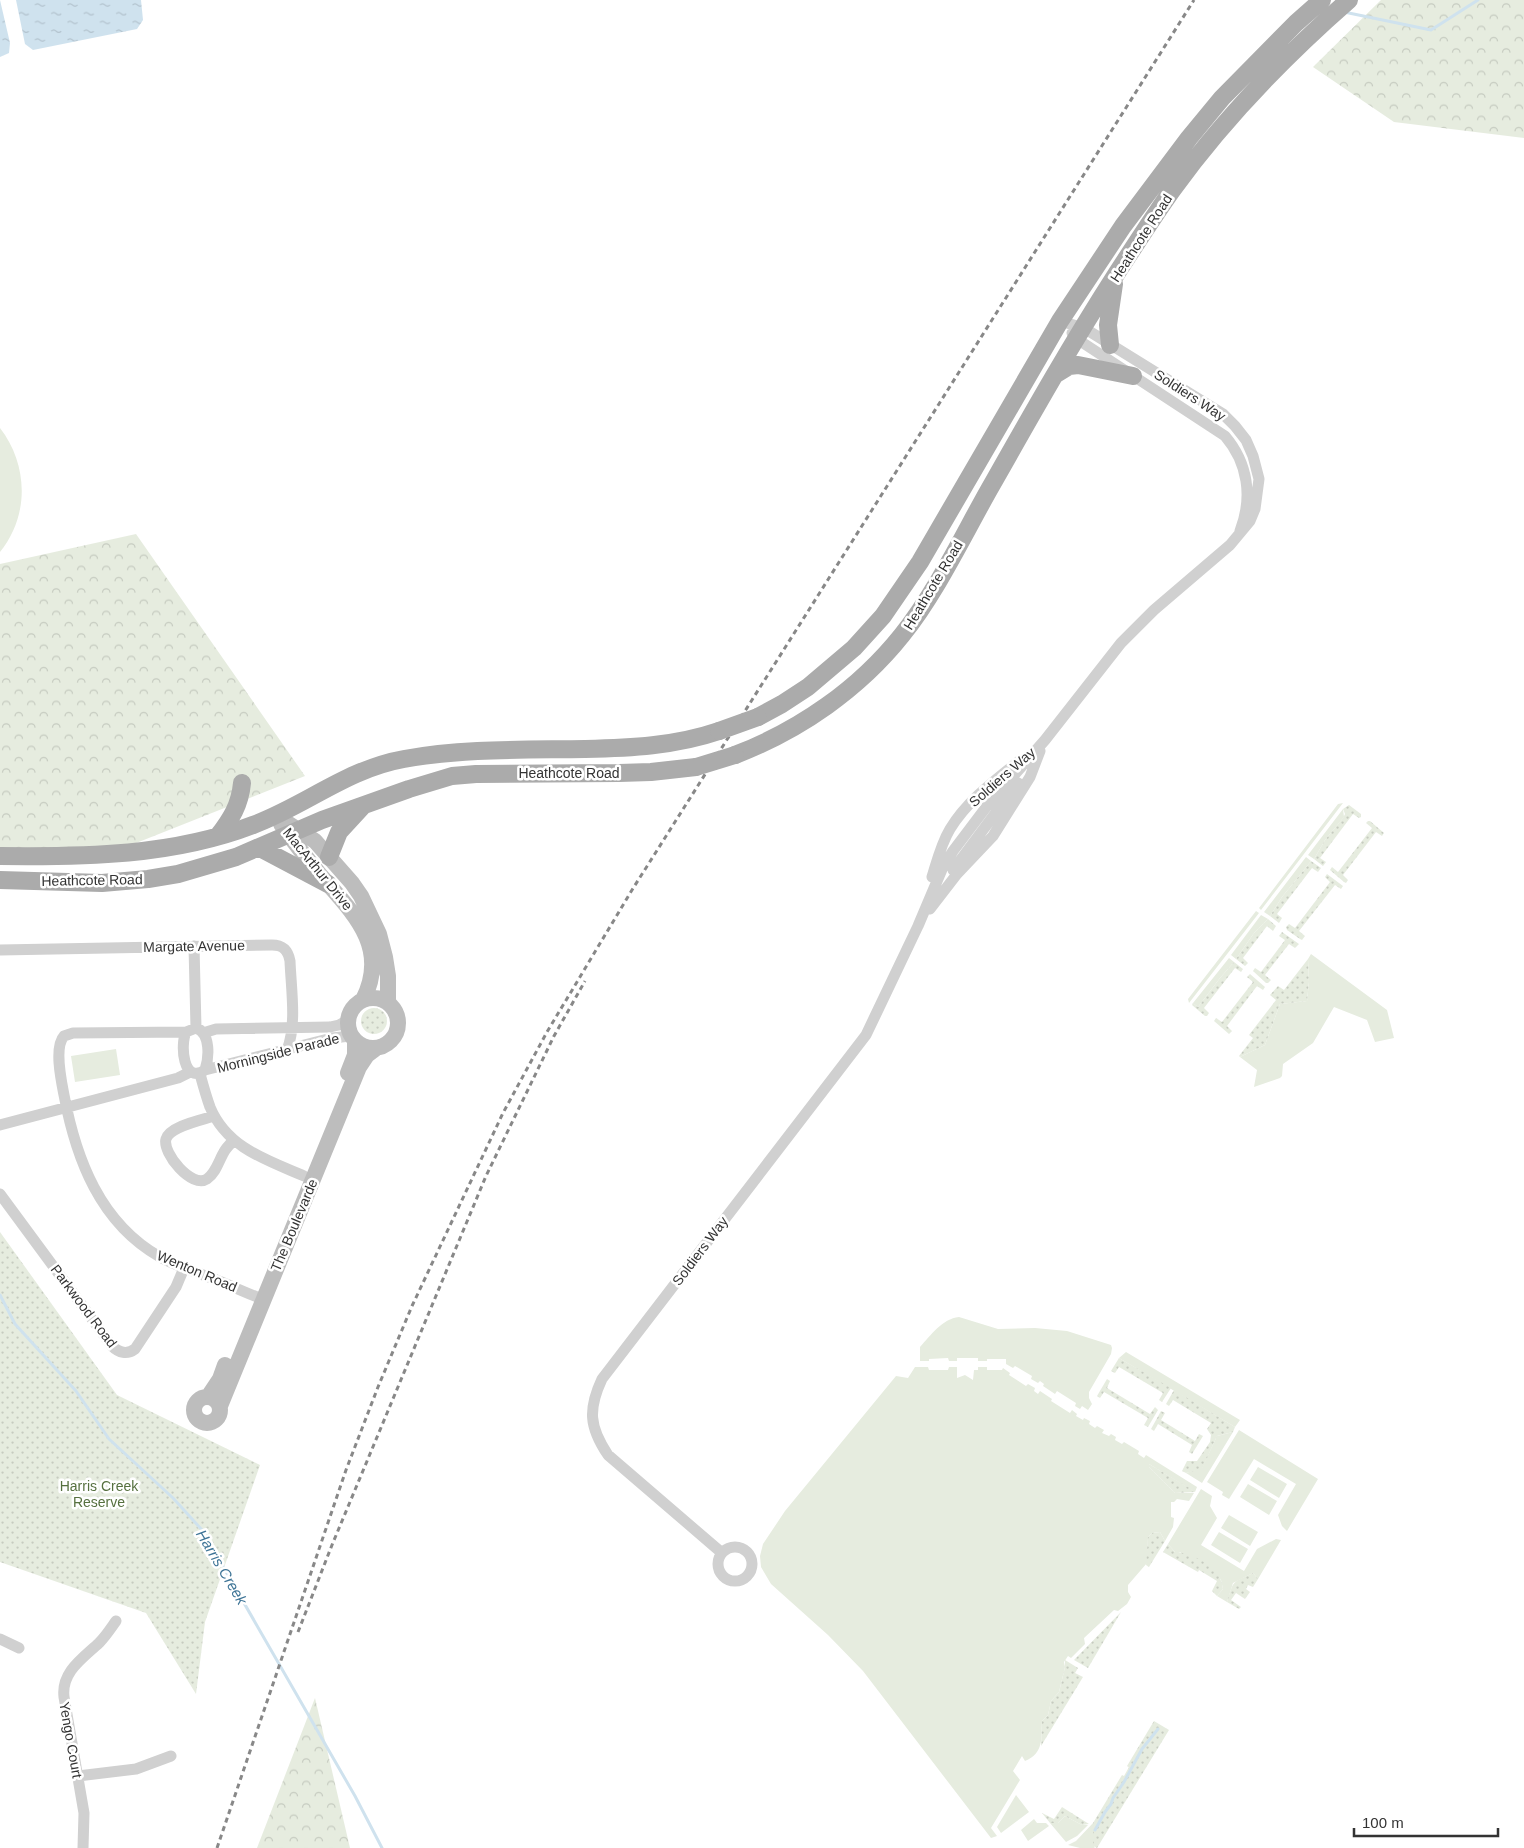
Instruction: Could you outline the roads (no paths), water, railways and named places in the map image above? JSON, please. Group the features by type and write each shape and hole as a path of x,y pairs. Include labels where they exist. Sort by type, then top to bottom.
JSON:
{"main road":[{"name":"Heathcote Road","path":"0,856 119,854 175,846 252,826 334,784 372,768 404,759 467,751 645,746 682,741 719,731 758,717 789,700 815,682 854,648 889,609 928,549 1060,321 1123,226 1189,138 1222,98 1296,22 1322,0"},
{"name":"Heathcote Road","path":"0,880 102,882 148,879 204,867 260,848 322,820 452,776 643,772 696,767 735,755 782,735 835,700 879,661 903,634 939,579 1056,374 1115,276 1173,190 1200,154 1271,73 1348,0"},
{"path":"1110,345 1108,325 1115,276"},
{"path":"1056,374 1069,366 1078,364 1133,376"},
{"path":"218,836 232,818 241,796 242,784"},
{"path":"329,857 339,832 364,805"},
{"path":"260,848 328,884"}],"street":[{"path":"1060,321 1081,333"},
{"name":"Soldiers Way","path":"722,1553 608,1455 599,1443 593,1428 592,1415 595,1394 609,1370 866,1035 918,926 940,874 953,850 1121,643 1154,610 1236,539 1250,521 1258,493 1259,479 1253,456 1246,440 1235,426 1223,414 1110,345 1081,333"},
{"name":"Soldiers Way","path":"1081,333 1133,376 1208,424 1225,436 1234,446 1245,473 1248,498 1241,528 1236,539"},
{"name":"Soldiers Way","path":"918,926 920,912 943,845 955,821 973,799 1044,740"},
{"name":"Soldiers Way","path":"918,926 957,874 992,836 1030,777 1044,740"},
{"name":"MacArthur Drive","path":"275,815 294,833 315,841 361,896 379,934 387,968 388,1002"},
{"name":"MacArthur Drive","path":"294,833 303,855 354,913 367,938 372,964 372,977 363,1000"},
{"name":"Margate Avenue","path":"0,950 272,944 284,948 290,961 292,1028 287,1050"},
{"path":"194,946 195,1031 183,1048 187,1067 199,1072"},
{"path":"376,998 388,1002 396,1011 399,1023 398,1029 396,1035 388,1044 375,1049 368,1048 353,1039 348,1020 352,1010 363,1000 376,998"},
{"name":"Morningside Parade","path":"66,1108 58,1050 64,1036 73,1033 292,1028 332,1026 342,1024 348,1020"},
{"path":"195,1031 206,1040 208,1057 199,1072 207,1099 222,1129 254,1154 304,1176"},
{"name":"Morningside Parade","path":"0,1125 332,1038 353,1039"},
{"name":"The Boulevarde","path":"258,1298 304,1176 353,1061 353,1039"},
{"name":"The Boulevarde","path":"214,1401 359,1067 367,1055 375,1049"},
{"name":"Wenton Road","path":"66,1108 82,1165 93,1187 128,1233 161,1258 258,1298"},
{"path":"214,1116 172,1131 166,1140 170,1155 190,1178 198,1181 203,1180 211,1176 224,1151 234,1140"},
{"name":"Parkwood Road","path":"0,1194 107,1338 120,1352 127,1353 135,1349 176,1287 184,1268"},
{"name":"Yengo Court","path":"83,1848 84,1813 64,1697 64,1685 71,1670 101,1641 116,1621"},
{"path":"0,1638 19,1648"},
{"path":"78,1776 136,1769 171,1756"}],"water":[{"path":"0,0 10,43 9,53 0,57"},
{"path":"16,0 141,0 143,20 137,29 33,50 25,44"}],"waterway":[{"path":"1344,12 1431,30 1478,0"},
{"name":"Harris Creek","path":"0,1295 15,1324 76,1391 109,1439 173,1498 202,1530 355,1796 382,1848"},
{"path":"1095,1830 1142,1749 1158,1729"}],"railway":[{"path":"217,1848 346,1470 378,1387 412,1306 503,1113 547,1032 632,890 1194,0"},
{"path":"298,1632 332,1545 486,1176 554,1036 585,981"}],"park label":[{"name":"Harris Creek Reserve","path":"99,1494"}]}
